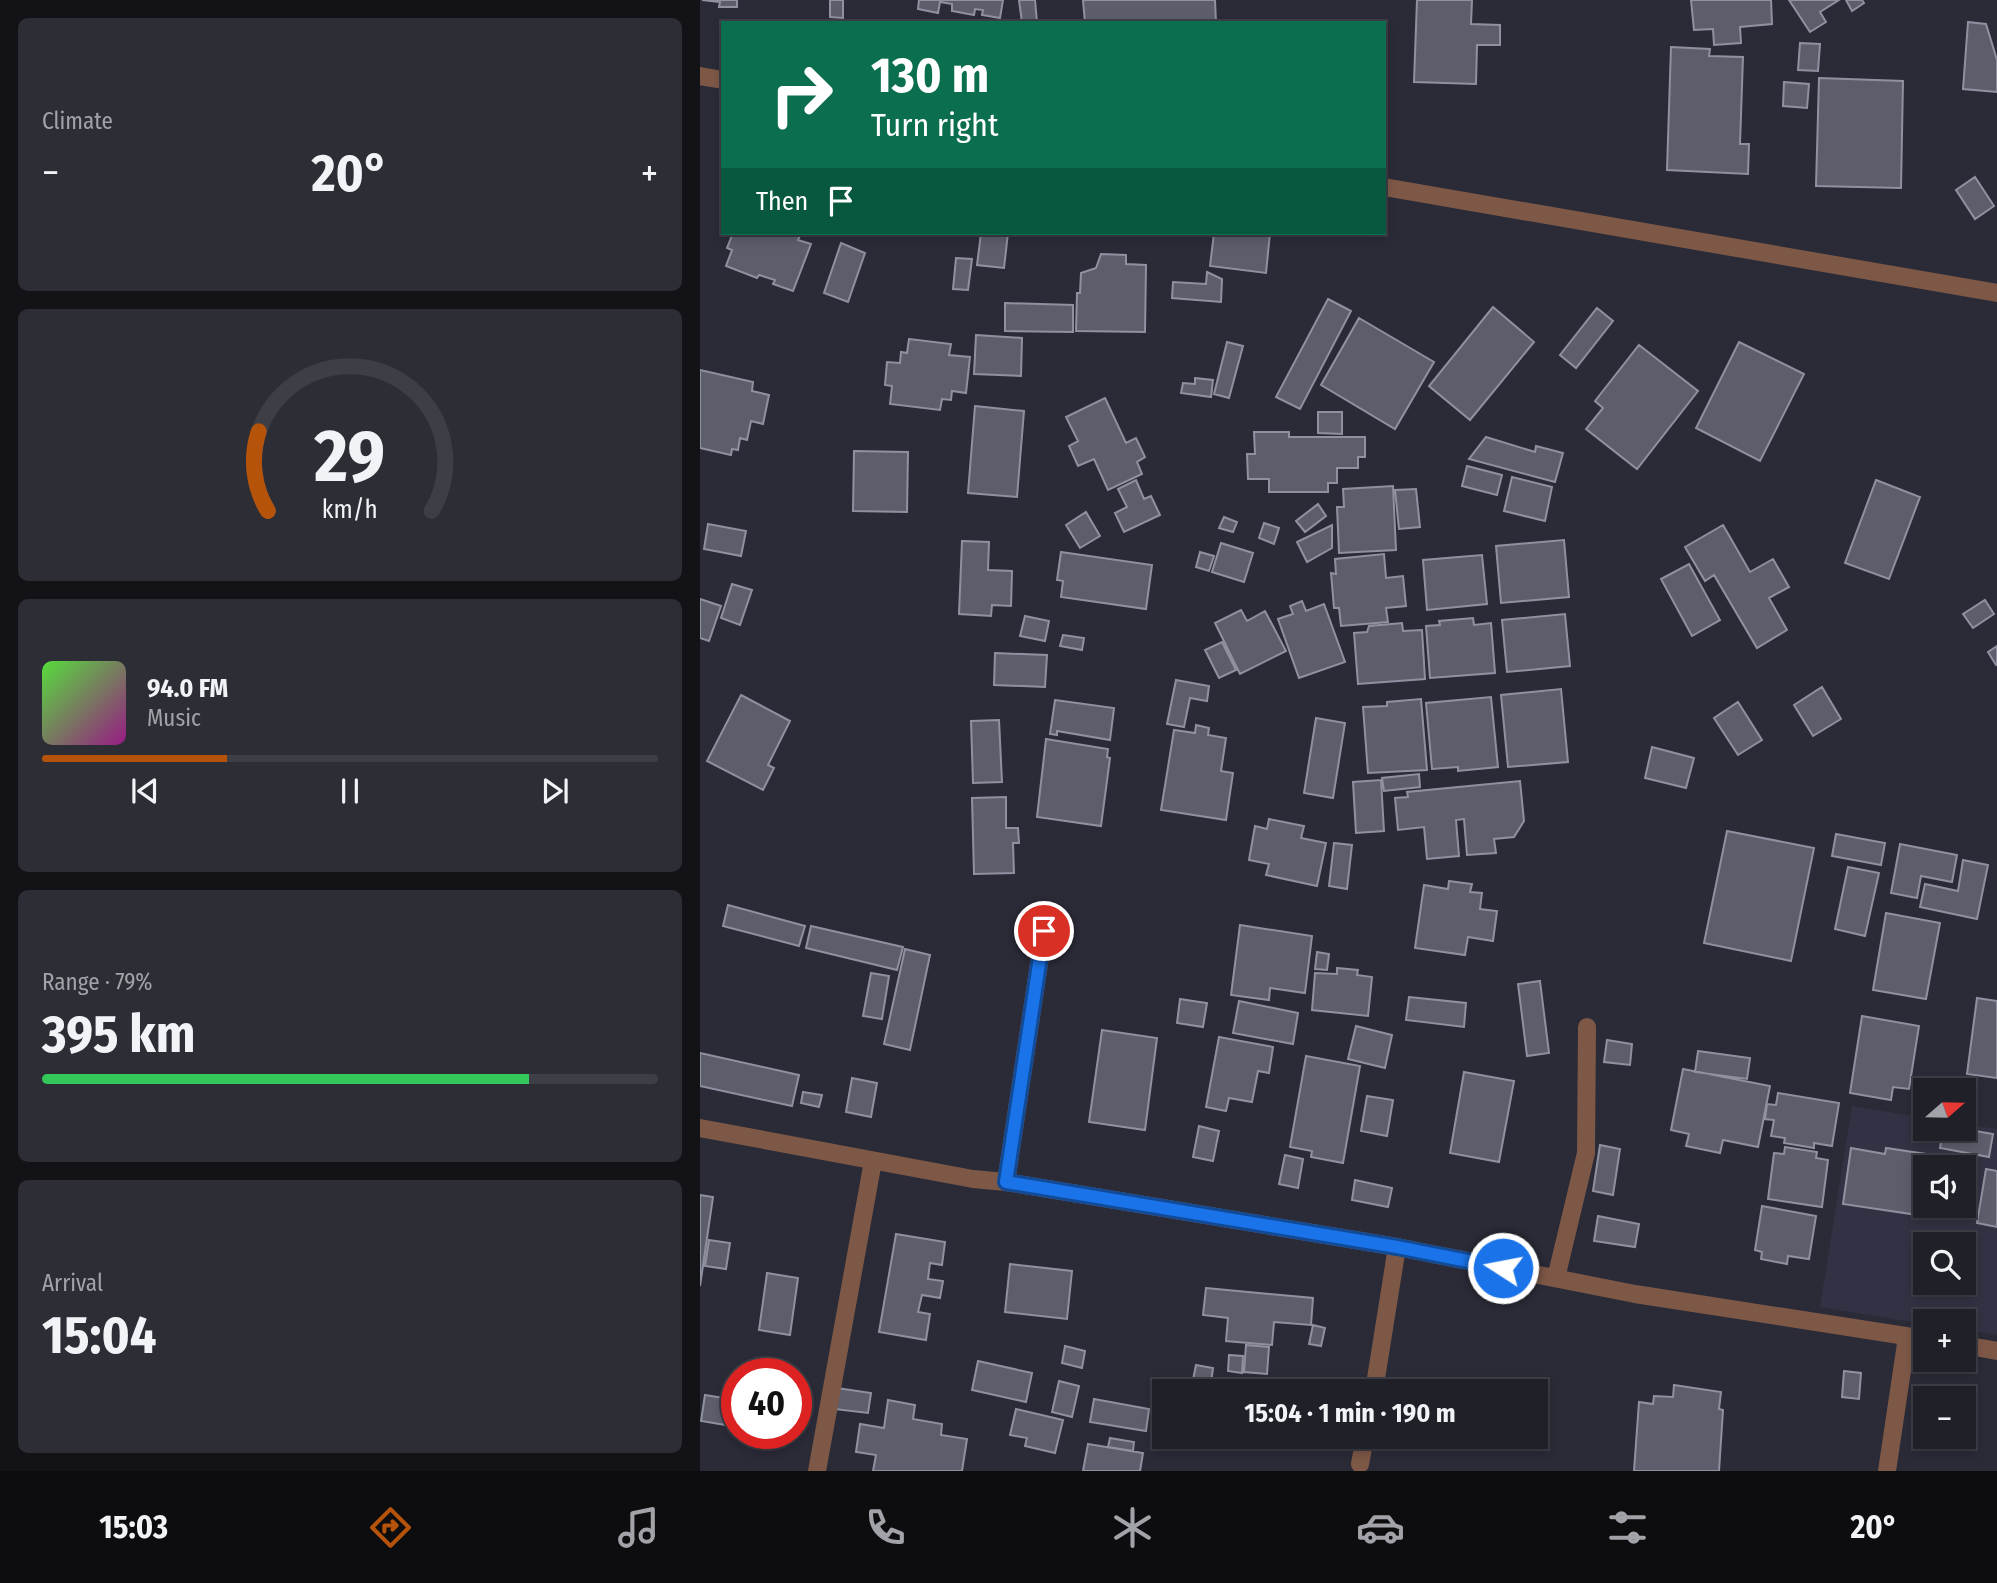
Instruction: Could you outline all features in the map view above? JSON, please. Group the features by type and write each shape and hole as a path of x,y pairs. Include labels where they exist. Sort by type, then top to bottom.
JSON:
{"street":[{"path":"700,76 721,80"},
{"path":"1386,187 1997,293"},
{"path":"1006,1182 1044,931"},
{"path":"1556,1278 1586,1153 1587,1027"},
{"path":"700,1128 972,1178 1397,1247 1648,1296 1913,1337"},
{"path":"817,1471 873,1161"},
{"path":"1376,1379 1397,1247"},
{"path":"1887,1471 1907,1336"},
{"path":"1976,1347 1997,1351"},
{"path":"1360,1464 1363,1449"}],"shaded area":[{"path":"1852,1106 1913,1116 1913,1141 1976,1141 1976,1126 1997,1129 1997,1335 1976,1332 1976,1309 1913,1309 1913,1322 1820,1307"}],"building":[{"path":"702,0 737,0 737,7 719,7 720,2"},
{"path":"830,0 843,0 843,18 830,17"},
{"path":"919,0 1003,0 1000,18 982,15 983,10 975,9 974,15 952,11 952,4 940,2 938,13 918,9"},
{"path":"1019,0 1035,0 1037,21 1022,21"},
{"path":"1083,0 1215,0 1216,21 1085,21"},
{"path":"1417,0 1472,0 1471,24 1500,25 1500,45 1477,45 1476,84 1414,82"},
{"path":"1691,0 1771,0 1772,24 1740,27 1741,43 1714,45 1713,29 1694,30"},
{"path":"1789,0 1839,0 1820,12 1826,22 1810,32"},
{"path":"1846,0 1862,0 1864,3 1852,11"},
{"path":"1968,22 1986,24 1997,60 1997,92 1963,89"},
{"path":"1800,43 1820,44 1818,71 1798,70"},
{"path":"1671,47 1710,49 1709,56 1743,57 1740,144 1749,144 1748,174 1667,170"},
{"path":"1819,78 1903,81 1901,188 1816,186"},
{"path":"1784,82 1809,84 1807,108 1783,106"},
{"path":"1975,177 1994,206 1975,219 1956,190"},
{"path":"732,235 800,235 798,240 811,244 793,291 773,284 775,280 759,275 757,278 726,266 732,250 727,248"},
{"path":"981,235 1008,235 1004,268 977,265"},
{"path":"1214,235 1270,235 1266,273 1210,266"},
{"path":"841,243 865,253 848,302 824,293"},
{"path":"1101,254 1126,255 1126,264 1146,265 1145,332 1076,331 1077,293 1080,293 1081,273 1096,268"},
{"path":"956,258 972,259 968,290 953,289"},
{"path":"1207,272 1222,279 1221,302 1172,298 1173,282 1206,284"},
{"path":"1328,299 1351,311 1300,409 1276,397"},
{"path":"1005,303 1073,305 1073,332 1005,331"},
{"path":"1493,307 1534,342 1470,420 1429,386"},
{"path":"1597,308 1613,321 1576,368 1560,355"},
{"path":"1359,318 1434,362 1395,429 1321,385"},
{"path":"976,335 1022,338 1021,376 974,374"},
{"path":"909,339 951,344 949,355 970,357 966,393 952,391 951,400 942,399 940,410 890,404 892,386 885,385 887,362 900,363 901,352 907,353"},
{"path":"1227,342 1243,346 1229,398 1214,394"},
{"path":"1739,342 1804,374 1760,461 1696,428"},
{"path":"1639,345 1698,391 1637,469 1586,429 1603,408 1595,401"},
{"path":"700,370 753,382 752,391 769,395 763,424 751,421 747,440 740,438 738,450 732,449 731,455 700,448"},
{"path":"1195,378 1213,380 1211,397 1181,393 1183,383 1195,384"},
{"path":"1105,398 1126,443 1136,438 1145,457 1137,462 1142,474 1108,490 1094,459 1078,466 1069,446 1078,441 1066,417"},
{"path":"975,406 1024,411 1017,497 968,493"},
{"path":"1318,412 1342,412 1342,434 1318,433"},
{"path":"1254,432 1289,432 1289,437 1365,437 1365,457 1358,457 1358,468 1337,468 1337,483 1328,483 1328,492 1269,492 1269,479 1248,479 1247,454 1255,454"},
{"path":"1486,437 1535,452 1536,446 1563,453 1555,482 1469,459"},
{"path":"854,451 908,452 907,512 853,511"},
{"path":"1467,466 1502,475 1497,495 1462,486"},
{"path":"1512,477 1552,487 1545,521 1504,511"},
{"path":"1136,480 1144,499 1151,496 1160,515 1124,532 1115,513 1127,507 1118,489"},
{"path":"1876,480 1920,497 1889,579 1845,563"},
{"path":"1393,486 1396,550 1339,553 1337,507 1344,507 1343,489"},
{"path":"1416,489 1420,527 1399,529 1395,490"},
{"path":"1318,504 1326,516 1305,532 1296,521"},
{"path":"1086,512 1100,536 1080,548 1066,525"},
{"path":"1224,517 1237,522 1233,532 1219,528"},
{"path":"1264,523 1279,528 1274,544 1259,538"},
{"path":"708,524 746,531 741,556 704,549"},
{"path":"1332,525 1332,548 1307,562 1297,542"},
{"path":"1723,525 1750,572 1773,559 1789,587 1769,598 1787,630 1757,648 1714,575 1705,581 1685,547"},
{"path":"1564,540 1569,597 1501,603 1496,546"},
{"path":"962,541 989,542 988,570 1012,571 1011,606 992,605 991,616 959,614"},
{"path":"1221,543 1253,553 1244,582 1212,572"},
{"path":"1061,552 1152,565 1146,609 1061,597 1063,581 1057,580"},
{"path":"1200,552 1214,556 1209,571 1196,567"},
{"path":"1384,554 1386,578 1403,576 1406,606 1386,608 1388,622 1341,626 1339,608 1334,608 1331,573 1336,574 1335,559"},
{"path":"1482,555 1487,604 1427,610 1423,560"},
{"path":"1689,564 1720,620 1692,636 1661,579"},
{"path":"732,584 752,590 740,625 721,618"},
{"path":"700,599 721,606 709,641 700,638"},
{"path":"1985,600 1994,614 1973,628 1963,614"},
{"path":"1302,601 1306,611 1324,604 1345,662 1299,678 1278,619 1293,614 1290,606"},
{"path":"1241,610 1247,621 1265,611 1286,651 1240,674 1215,623"},
{"path":"1565,614 1570,666 1507,672 1502,620"},
{"path":"1025,616 1049,621 1045,641 1020,636"},
{"path":"1473,618 1474,625 1491,623 1495,673 1430,678 1426,626 1440,625 1439,621"},
{"path":"1402,623 1403,631 1422,630 1425,679 1358,684 1354,633 1367,632 1369,626"},
{"path":"1063,635 1084,638 1082,650 1060,646"},
{"path":"1222,642 1236,670 1219,678 1205,650"},
{"path":"1997,646 1997,664 1996,665 1988,652"},
{"path":"995,653 1047,655 1045,687 994,685"},
{"path":"1176,680 1209,686 1207,701 1190,698 1184,727 1167,724"},
{"path":"1822,687 1841,719 1813,736 1794,705"},
{"path":"1561,689 1568,762 1508,767 1501,695"},
{"path":"741,695 790,721 768,765 774,768 763,790 707,761"},
{"path":"1491,697 1498,767 1458,771 1458,767 1432,769 1426,703"},
{"path":"1421,699 1427,770 1368,773 1363,707 1387,706 1387,702"},
{"path":"1055,700 1114,708 1110,740 1057,731 1057,735 1050,734"},
{"path":"1738,702 1762,740 1738,755 1714,718"},
{"path":"1316,718 1345,723 1333,798 1304,793"},
{"path":"999,720 1002,782 973,783 971,721"},
{"path":"1196,725 1209,728 1208,735 1226,738 1221,771 1233,773 1226,820 1161,810 1174,730 1195,733"},
{"path":"1046,739 1108,749 1107,757 1110,758 1101,826 1037,817"},
{"path":"1652,747 1694,758 1686,788 1645,778"},
{"path":"1419,774 1420,787 1384,791 1382,778"},
{"path":"1381,780 1384,831 1356,833 1353,782"},
{"path":"1520,781 1524,821 1514,837 1494,839 1496,853 1467,855 1464,819 1456,820 1459,856 1427,859 1424,827 1398,830 1395,798 1408,797 1407,792"},
{"path":"1006,797 1006,828 1018,828 1019,843 1013,843 1014,873 974,874 972,798"},
{"path":"1269,819 1304,826 1301,838 1326,843 1317,886 1266,875 1269,864 1249,860 1255,826 1267,829"},
{"path":"1727,831 1814,848 1791,961 1704,943"},
{"path":"1836,834 1885,843 1881,865 1832,856"},
{"path":"1334,843 1352,845 1347,889 1329,886"},
{"path":"1900,844 1957,855 1952,882 1921,876 1917,898 1891,893"},
{"path":"1963,860 1988,865 1977,919 1920,907 1925,884 1958,891"},
{"path":"1848,867 1879,873 1865,936 1835,929"},
{"path":"1449,881 1472,884 1470,892 1482,893 1480,909 1497,911 1493,941 1468,937 1465,955 1415,948 1424,885 1448,889"},
{"path":"728,905 805,926 799,946 723,926"},
{"path":"1886,913 1940,923 1926,999 1873,990"},
{"path":"1240,925 1312,936 1305,993 1270,988 1269,1000 1231,995"},
{"path":"811,926 903,947 897,970 806,948"},
{"path":"905,949 930,955 910,1050 884,1044"},
{"path":"1317,952 1329,954 1327,970 1315,969"},
{"path":"1337,968 1358,970 1357,975 1372,977 1368,1016 1312,1010 1315,973 1337,974"},
{"path":"871,973 889,976 882,1019 863,1016"},
{"path":"1540,981 1549,1053 1527,1056 1518,984"},
{"path":"1409,997 1466,1003 1464,1027 1406,1020"},
{"path":"1977,998 1997,1001 1997,1078 1967,1074"},
{"path":"1180,999 1207,1003 1203,1027 1177,1023"},
{"path":"1239,1001 1298,1013 1293,1044 1233,1033"},
{"path":"1862,1016 1919,1026 1909,1089 1893,1087 1891,1100 1850,1093"},
{"path":"1356,1026 1392,1035 1385,1068 1348,1059"},
{"path":"1102,1030 1157,1038 1145,1130 1089,1122"},
{"path":"1219,1037 1273,1047 1269,1073 1258,1071 1252,1102 1229,1098 1226,1111 1206,1107"},
{"path":"1607,1040 1632,1044 1630,1065 1604,1062"},
{"path":"1698,1051 1750,1058 1747,1079 1695,1072"},
{"path":"700,1053 799,1075 792,1106 700,1086"},
{"path":"1306,1056 1360,1066 1343,1163 1311,1157 1312,1151 1290,1147"},
{"path":"1683,1069 1770,1086 1758,1147 1723,1140 1720,1153 1686,1146 1689,1134 1671,1130"},
{"path":"1464,1072 1514,1081 1499,1162 1450,1153"},
{"path":"852,1078 877,1083 871,1117 846,1112"},
{"path":"803,1092 822,1095 819,1107 801,1103"},
{"path":"1778,1093 1839,1103 1832,1146 1814,1143 1814,1148 1784,1143 1785,1138 1771,1136 1774,1120 1765,1119 1767,1104 1776,1105"},
{"path":"1367,1096 1393,1100 1387,1136 1361,1131"},
{"path":"1199,1126 1219,1131 1213,1161 1193,1157"},
{"path":"1976,1131 1993,1134 1989,1157 1940,1148 1941,1141 1976,1141"},
{"path":"1600,1145 1620,1149 1613,1195 1593,1191"},
{"path":"1785,1147 1817,1152 1816,1158 1828,1160 1822,1207 1768,1199 1774,1153 1784,1154"},
{"path":"1851,1148 1885,1154 1886,1148 1933,1155 1913,1155 1913,1214 1843,1204"},
{"path":"1285,1155 1303,1159 1298,1188 1279,1184"},
{"path":"1986,1169 1997,1171 1997,1227 1977,1223"},
{"path":"1355,1180 1392,1188 1388,1207 1352,1200"},
{"path":"700,1195 713,1197 700,1286"},
{"path":"1762,1206 1816,1216 1809,1259 1788,1256 1787,1264 1761,1259 1762,1252 1755,1250"},
{"path":"1598,1216 1639,1224 1635,1247 1594,1241"},
{"path":"896,1234 945,1242 942,1265 930,1263 928,1279 943,1281 940,1298 922,1295 918,1312 930,1314 926,1340 879,1332"},
{"path":"709,1240 730,1243 726,1269 705,1266"},
{"path":"1010,1264 1072,1271 1067,1319 1005,1312"},
{"path":"767,1273 798,1278 790,1335 759,1330"},
{"path":"1206,1288 1313,1298 1311,1325 1274,1322 1272,1345 1226,1341 1228,1318 1203,1315"},
{"path":"1313,1325 1325,1328 1321,1346 1309,1344"},
{"path":"1246,1345 1269,1347 1267,1374 1244,1372"},
{"path":"1065,1346 1085,1351 1082,1368 1062,1363"},
{"path":"1229,1355 1243,1356 1242,1373 1228,1371"},
{"path":"978,1361 1032,1373 1026,1402 972,1390"},
{"path":"1196,1365 1213,1368 1212,1379 1193,1379"},
{"path":"1844,1371 1861,1373 1859,1399 1842,1397"},
{"path":"1059,1381 1079,1386 1072,1417 1052,1412"},
{"path":"1674,1385 1721,1392 1719,1409 1723,1410 1719,1471 1634,1471 1639,1402 1653,1404 1654,1396 1673,1397"},
{"path":"837,1388 871,1393 868,1413 834,1409"},
{"path":"705,1395 721,1398 721,1424 701,1421"},
{"path":"1094,1399 1149,1409 1146,1431 1090,1422"},
{"path":"888,1400 915,1405 913,1419 942,1424 941,1435 967,1439 962,1471 873,1471 876,1455 856,1452 860,1424 884,1428"},
{"path":"1016,1409 1063,1420 1055,1453 1025,1446 1027,1438 1010,1435"},
{"path":"1110,1438 1134,1442 1133,1451 1108,1447"},
{"path":"1088,1444 1143,1453 1140,1471 1083,1471"}],"route":[{"path":"1044,931 1006,1182 1397,1247 1503,1268"}]}
